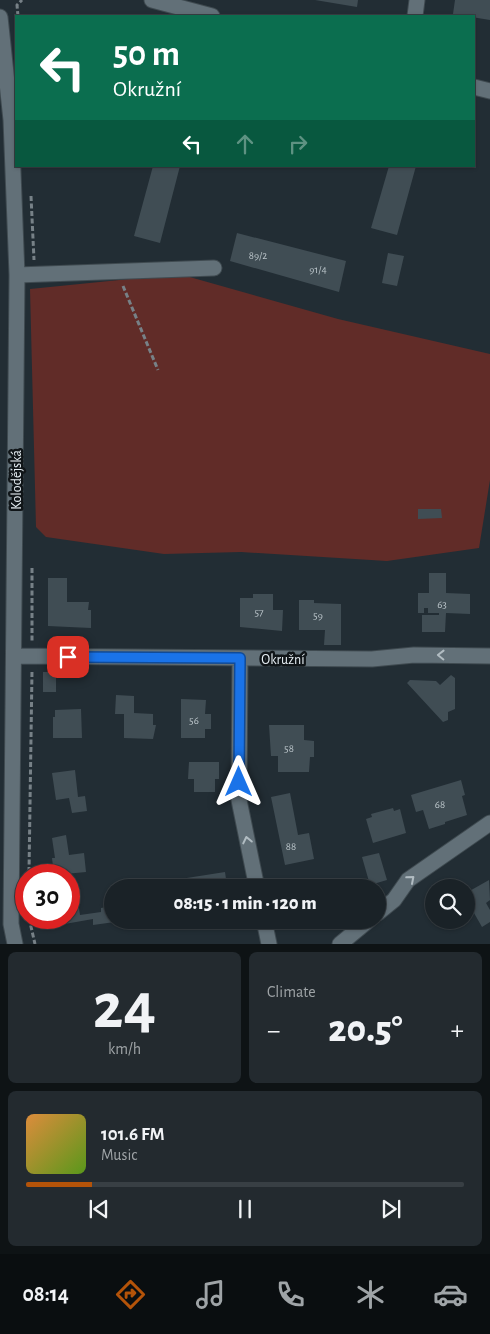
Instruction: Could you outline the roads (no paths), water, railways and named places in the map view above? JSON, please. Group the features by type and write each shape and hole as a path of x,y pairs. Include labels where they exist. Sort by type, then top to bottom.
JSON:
{"street":[{"path":"152,0 208,15"},
{"path":"415,15 417,0"},
{"name":"Kolodějská","path":"0,17 11,120 17,275 15,656 11,924 14,944"},
{"path":"475,87 490,91"},
{"path":"17,275 214,268"},
{"name":"Okružní","path":"15,656 372,659 414,655 490,656"},
{"path":"240,658 239,800 256,879"},
{"path":"386,906 394,900 408,880 490,823"},
{"path":"266,929 269,944"},
{"path":"340,944 358,929"}]}
